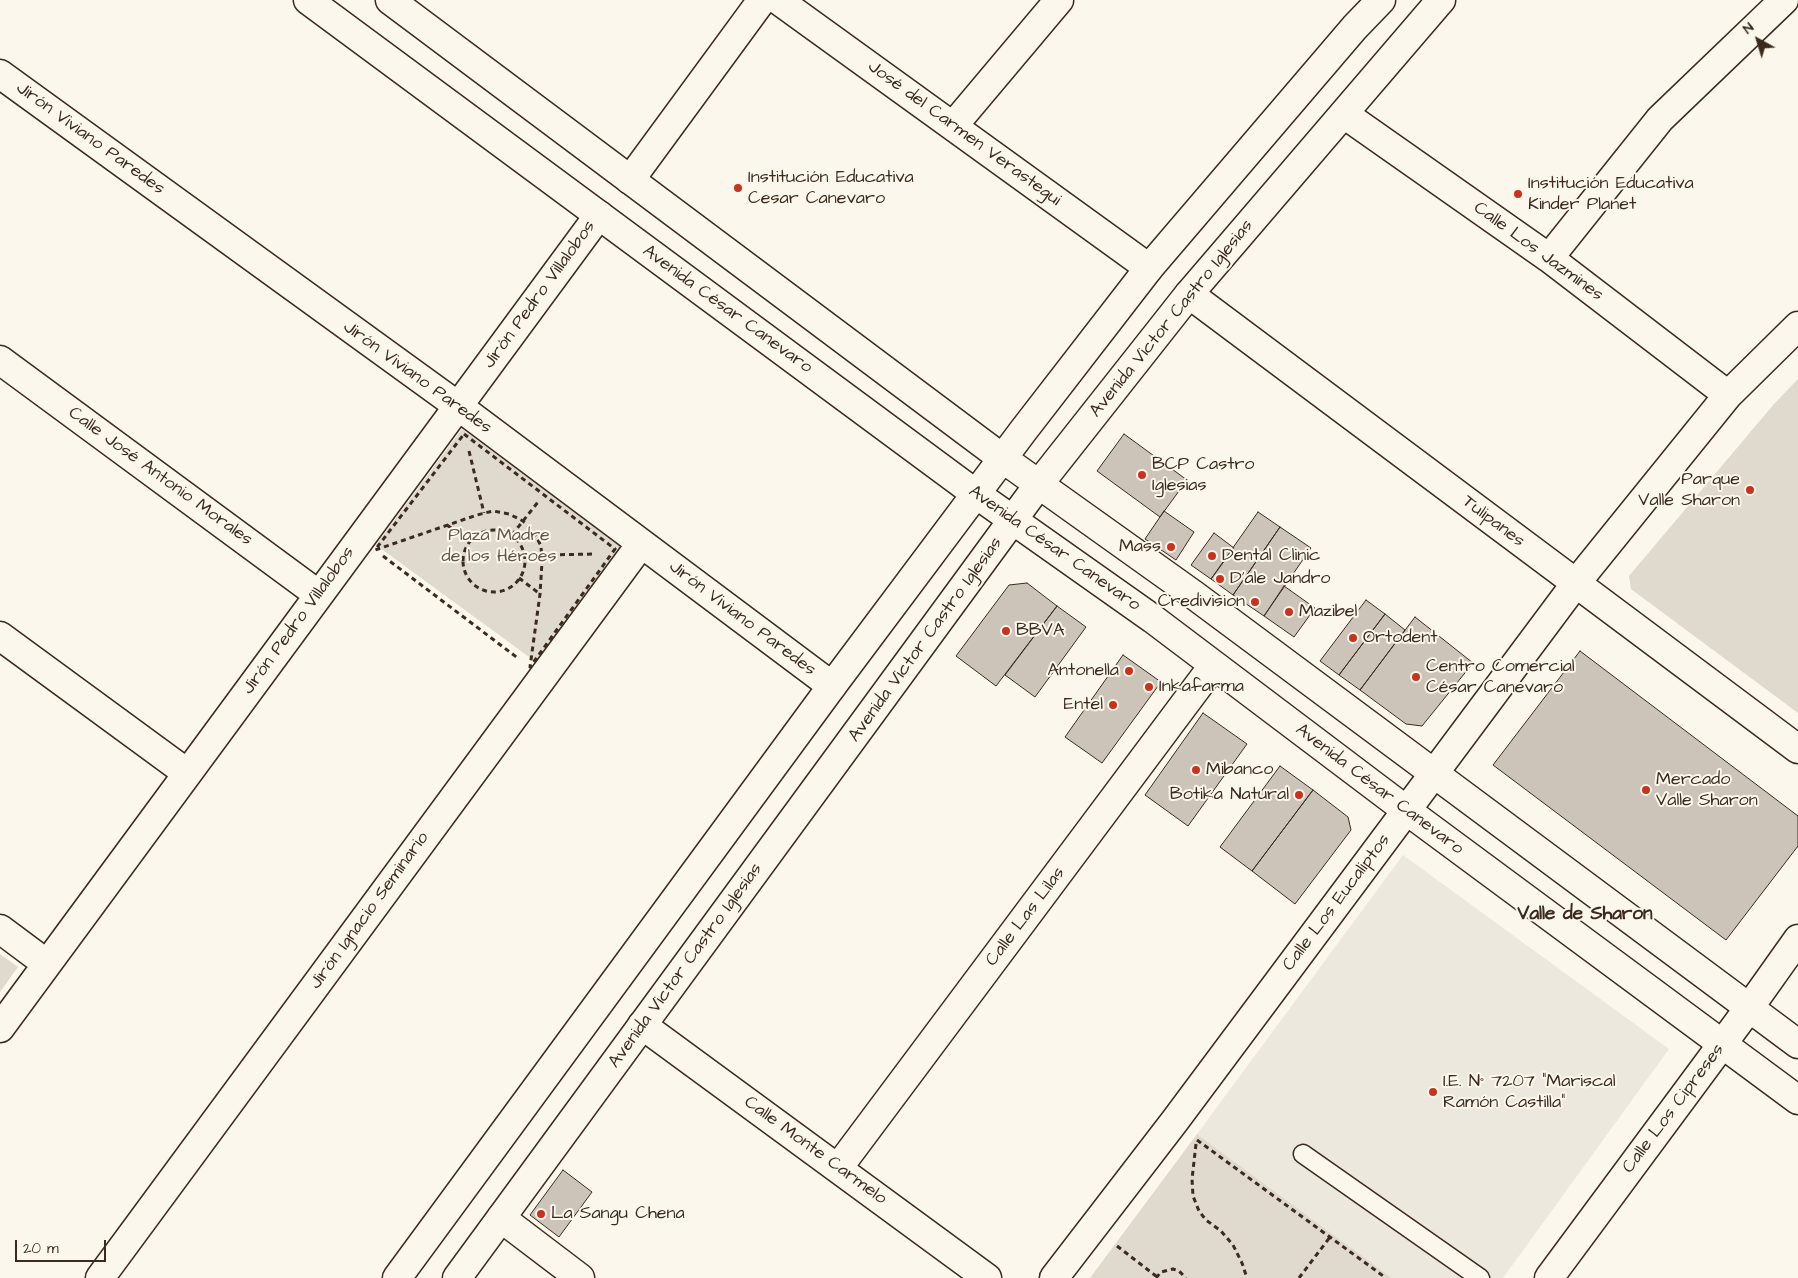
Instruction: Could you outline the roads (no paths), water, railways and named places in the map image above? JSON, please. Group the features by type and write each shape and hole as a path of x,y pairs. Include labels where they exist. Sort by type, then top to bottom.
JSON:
{"street":[{"name":"Avenida César Canevaro","path":"308,0 976,494 1153,619 1406,810 1798,1100"},
{"path":"390,0 1002,458 1194,595 1798,1044"},
{"path":"630,180 762,0"},
{"name":"José del Carmen Verastegui","path":"778,0 1149,268"},
{"path":"953,126 1060,0"},
{"path":"396,1278 1002,458 1149,268 1354,26 1381,0"},
{"name":"Avenida Victor Castro Iglesias","path":"457,1278 1039,484 1189,294 1441,0"},
{"path":"1549,258 1660,119 1784,0"},
{"name":"Jirón Viviano Paredes","path":"0,74 458,406 629,550 832,686"},
{"name":"Calle Los Jazmines","path":"1344,114 1549,258 1728,395"},
{"name":"Jirón Pedro Villalobos","path":"0,1028 319,595 368,544 458,406 599,215"},
{"name":"Tulipanes","path":"1189,294 1798,749"},
{"name":"Calle Los Eucaliptos","path":"1054,1278 1168,1130 1576,583 1728,395 1798,326"},
{"name":"Calle José Antonio Morales","path":"0,360 319,595"},
{"name":"Jirón Ignacio Seminario","path":"100,1278 537,672 629,550"},
{"path":"0,636 187,773"},
{"name":"Calle Las Lilas","path":"838,1168 1214,666"},
{"path":"0,929 47,964"},
{"name":"Calle Los Cipreses","path":"1549,1278 1723,1044 1798,939"},
{"name":"Calle Monte Carmelo","path":"642,1024 987,1278"},
{"path":"501,1218 580,1278"}],"lane":[{"path":"1303,1154 1480,1278"}],"place":[{"name":"Institución Educativa Cesar Canevaro","path":"738,188"},
{"name":"Institución Educativa Kinder Planet","path":"1518,194"},
{"name":"BCP Castro Iglesias","path":"1142,475"},
{"name":"Parque Valle Sharon","path":"1750,490"},
{"name":"Mass","path":"1171,547"},
{"name":"Dental Clinic","path":"1212,556"},
{"name":"D'ale Jandro","path":"1220,579"},
{"name":"Credivision","path":"1255,602"},
{"name":"Mazibel","path":"1289,612"},
{"name":"BBVA","path":"1006,631"},
{"name":"Ortodent","path":"1353,638"},
{"name":"Antonella","path":"1129,671"},
{"name":"Centro Comercial César Canevaro","path":"1416,677"},
{"name":"Inkafarma","path":"1149,687"},
{"name":"Entel","path":"1113,705"},
{"name":"Mibanco","path":"1196,770"},
{"name":"Mercado Valle Sharon","path":"1646,790"},
{"name":"Botika Natural","path":"1299,795"},
{"name":"I.E. N° 7207 \"Mariscal Ramón Castilla\"","path":"1433,1092"},
{"name":"La Sangu Chena","path":"541,1214"}],"district":[{"name":"Valle de Sharon","path":"1585,915"}],"park label":[{"name":"Plaza Madre de los Héroes","path":"499,546"}]}
